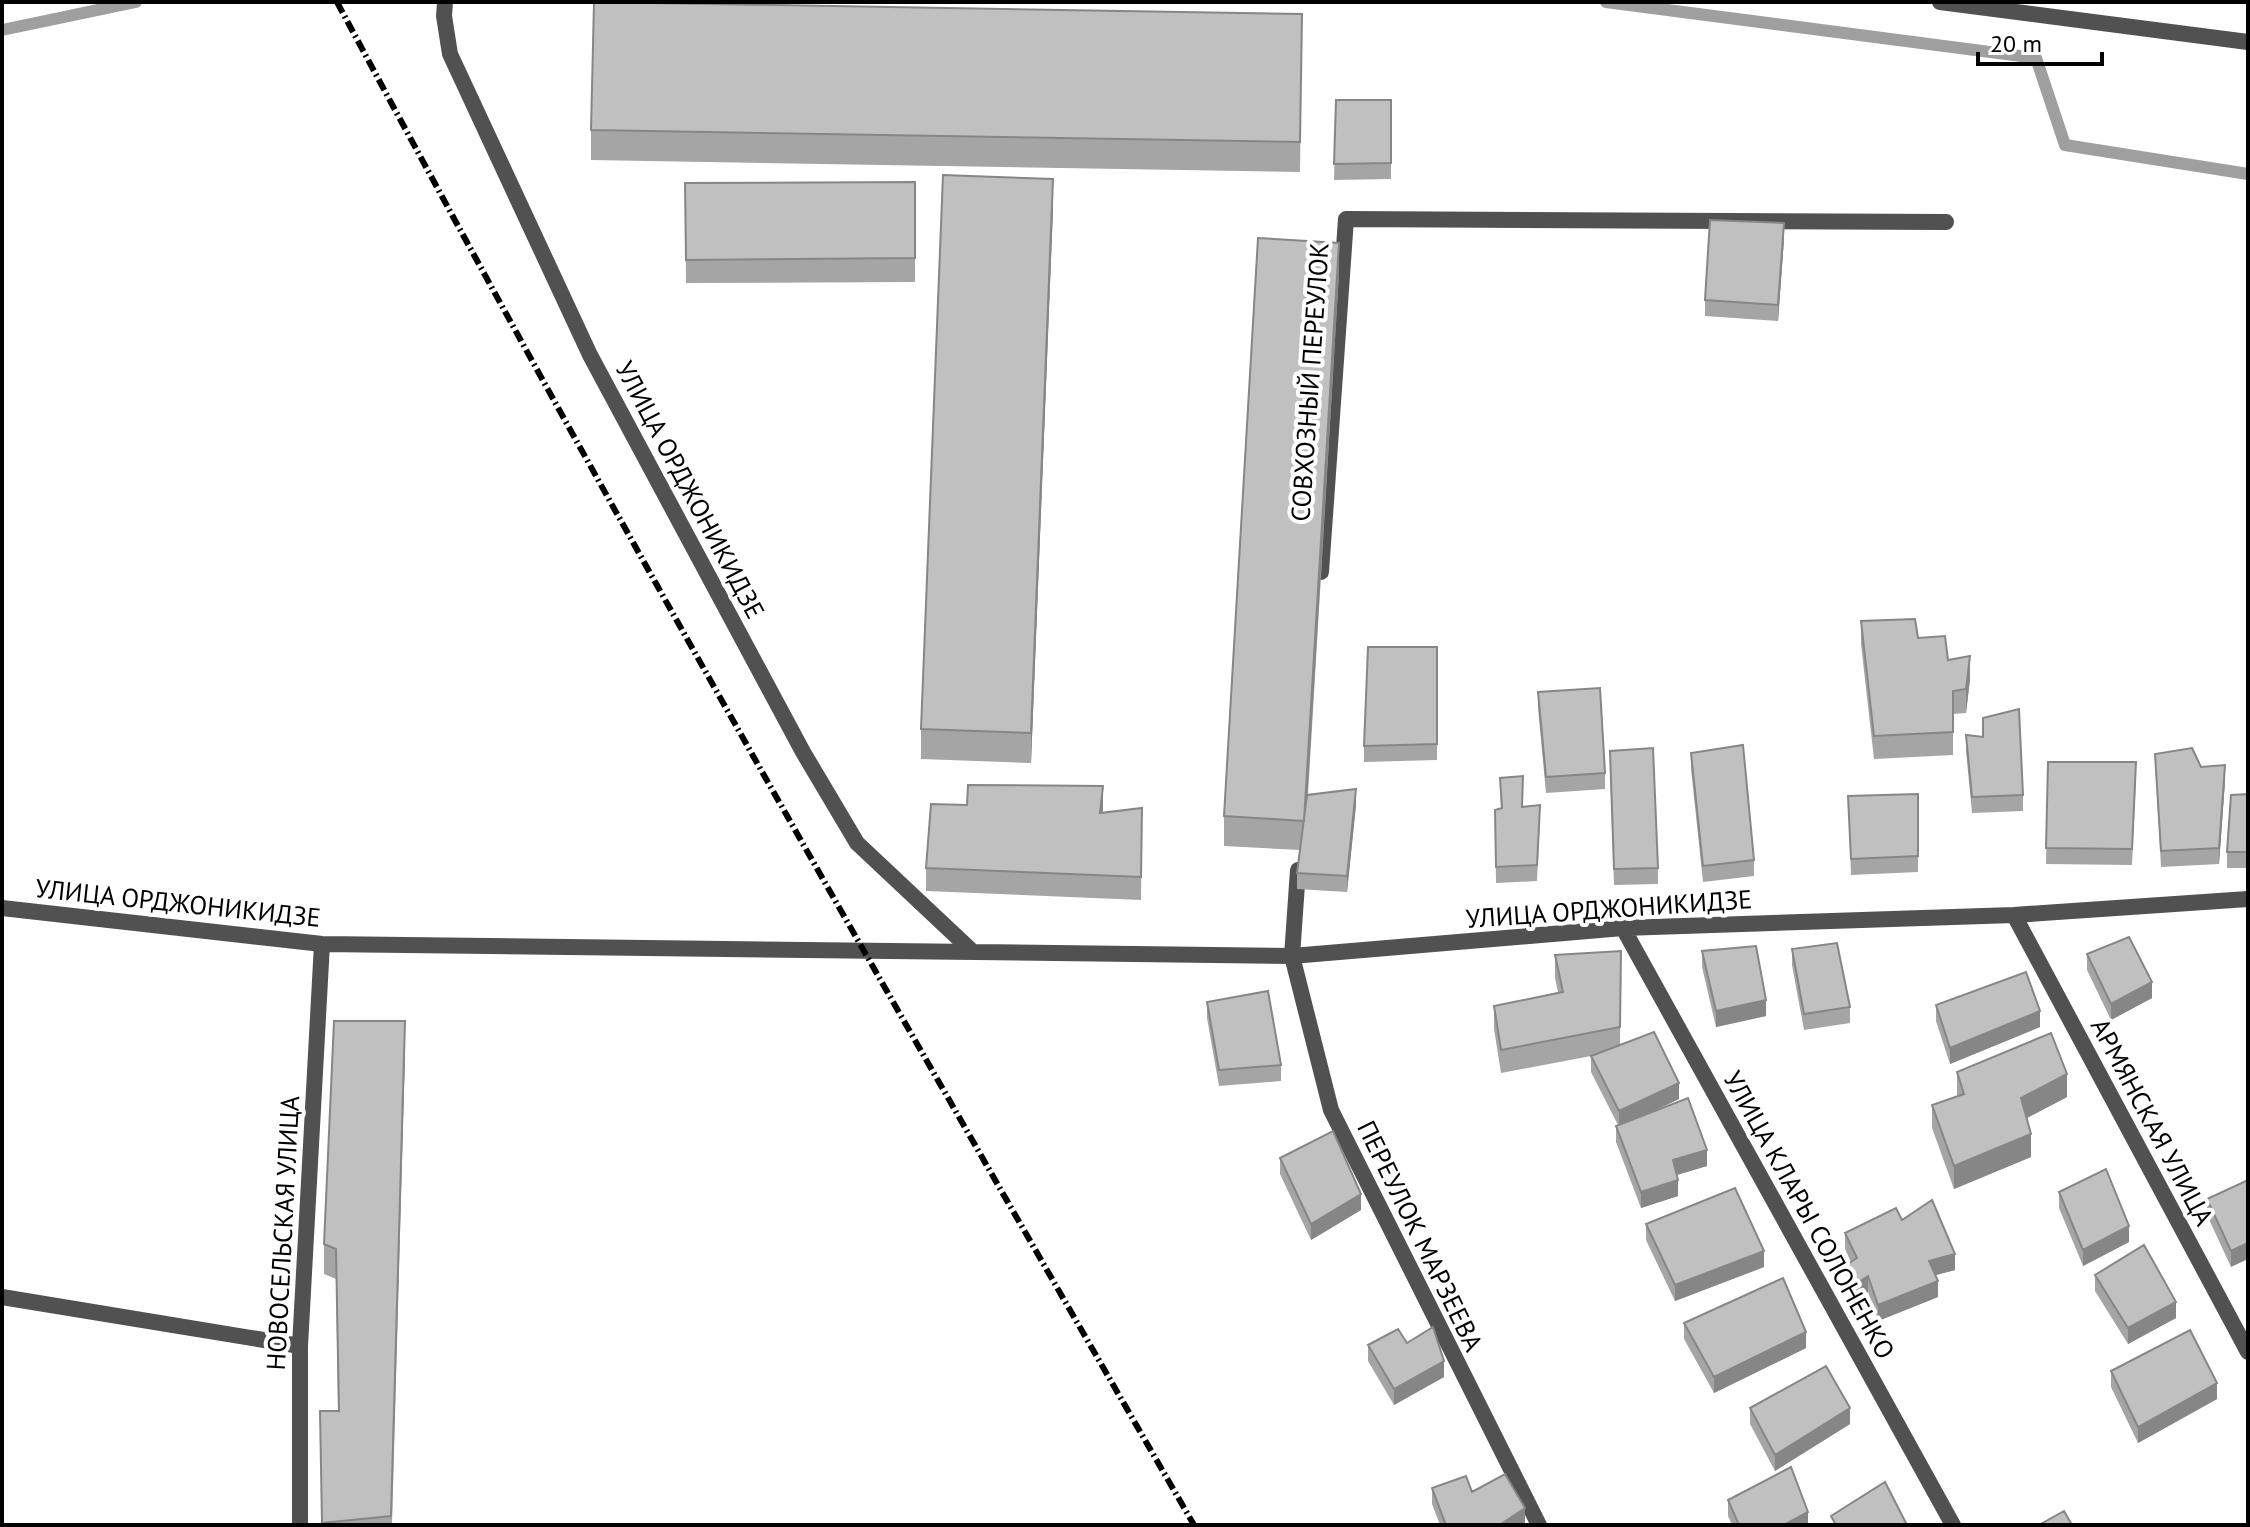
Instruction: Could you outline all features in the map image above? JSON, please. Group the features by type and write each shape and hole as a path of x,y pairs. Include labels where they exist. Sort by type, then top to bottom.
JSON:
{"street":[{"name":"УЛИЦА ОРДЖОНИКИДЗЕ","path":"445,2 450,54 590,355 803,752 857,843 973,952"},
{"path":"1940,2 2248,42"},
{"name":"СОВХОЗНЫЙ ПЕРЕУЛОК","path":"1319,593 1346,219 1946,222"},
{"path":"1292,956 1299,858"},
{"name":"УЛИЦА ОРДЖОНИКИДЗЕ","path":"2,908 322,944 1292,956 1623,928 2014,915 2248,899"},
{"name":"АРМЯНСКАЯ УЛИЦА","path":"2014,915 2248,1352"},
{"name":"УЛИЦА КЛАРЫ СОЛОНЕНКО","path":"1623,928 1953,1525"},
{"name":"НОВОСЕЛЬСКАЯ УЛИЦА","path":"300,1525 300,1346 322,944"},
{"name":"ПЕРЕУЛОК МАРЗЕЕВА","path":"1292,956 1331,1110 1539,1525"},
{"path":"2,1297 300,1346"}],"building":[{"path":"594,2 1302,14 1300,142 591,130"},
{"path":"1336,100 1391,100 1391,163 1334,164"},
{"path":"943,175 1053,179 1031,733 921,729"},
{"path":"915,182 915,258 686,260 685,183"},
{"path":"1710,220 1784,223 1778,305 1705,300"},
{"path":"1258,238 1339,243 1304,821 1224,816"},
{"path":"1915,619 1918,638 1945,636 1948,660 1970,656 1966,689 1953,691 1953,732 1874,736 1861,621"},
{"path":"1368,647 1437,647 1437,744 1364,746"},
{"path":"1600,688 1605,773 1546,777 1538,692"},
{"path":"2019,709 2023,795 1972,797 1966,735 1983,737 1983,718"},
{"path":"1743,745 1754,860 1703,866 1691,753"},
{"path":"1653,748 1658,868 1614,869 1610,751"},
{"path":"2192,748 2201,767 2225,765 2219,848 2161,851 2155,754"},
{"path":"2048,762 2136,762 2132,849 2046,848"},
{"path":"1523,776 1522,807 1540,805 1537,865 1496,867 1495,810 1502,808 1500,778"},
{"path":"968,785 1103,786 1100,813 1142,808 1141,877 926,868 931,804 967,805"},
{"path":"1356,789 1347,876 1297,873 1307,795"},
{"path":"1918,794 1918,856 1851,859 1848,796"},
{"path":"2248,794 2248,852 2227,852 2231,795"},
{"path":"2129,937 2152,982 2111,1004 2087,954"},
{"path":"1837,943 1850,1007 1804,1014 1792,949"},
{"path":"1756,946 1766,1000 1716,1011 1702,951"},
{"path":"1621,951 1620,1027 1501,1050 1494,1006 1563,992 1555,955"},
{"path":"2026,972 2040,1011 1950,1048 1936,1005"},
{"path":"1268,991 1281,1065 1219,1070 1207,1002"},
{"path":"334,1021 405,1021 391,1516 322,1523 320,1411 339,1411 336,1249 324,1244"},
{"path":"1654,1032 1679,1083 1619,1111 1591,1056"},
{"path":"2051,1033 2067,1074 2021,1098 2031,1134 1954,1166 1932,1105 1964,1094 1957,1072"},
{"path":"1688,1098 1707,1150 1673,1160 1678,1180 1641,1192 1616,1126"},
{"path":"1333,1131 1361,1194 1311,1224 1280,1158"},
{"path":"2106,1169 2129,1226 2083,1250 2059,1192"},
{"path":"2248,1180 2248,1243 2231,1251 2207,1199"},
{"path":"1735,1188 1764,1251 1675,1285 1646,1224"},
{"path":"1932,1200 1955,1254 1929,1261 1938,1281 1878,1305 1868,1276 1856,1284 1846,1265 1857,1258 1845,1233 1896,1208 1902,1220"},
{"path":"2144,1245 2176,1302 2128,1328 2095,1275"},
{"path":"1783,1278 1806,1332 1714,1377 1684,1323"},
{"path":"1433,1327 1444,1361 1394,1389 1368,1345 1398,1329 1407,1343"},
{"path":"2190,1330 2217,1383 2138,1427 2111,1371"},
{"path":"1826,1366 1850,1408 1775,1455 1750,1408"},
{"path":"1791,1467 1808,1512 1784,1525 1739,1525 1728,1500"},
{"path":"1505,1474 1525,1508 1501,1525 1446,1525 1432,1488 1466,1476 1472,1492"},
{"path":"1885,1482 1907,1525 1836,1525 1831,1516"},
{"path":"2064,1511 2072,1525 2039,1525"}],"waterway":[{"path":"2,30 136,2"},
{"path":"1606,2 2036,58 2065,145 2248,174"}],"railway":[{"path":"337,2 652,577 1194,1525"}]}
